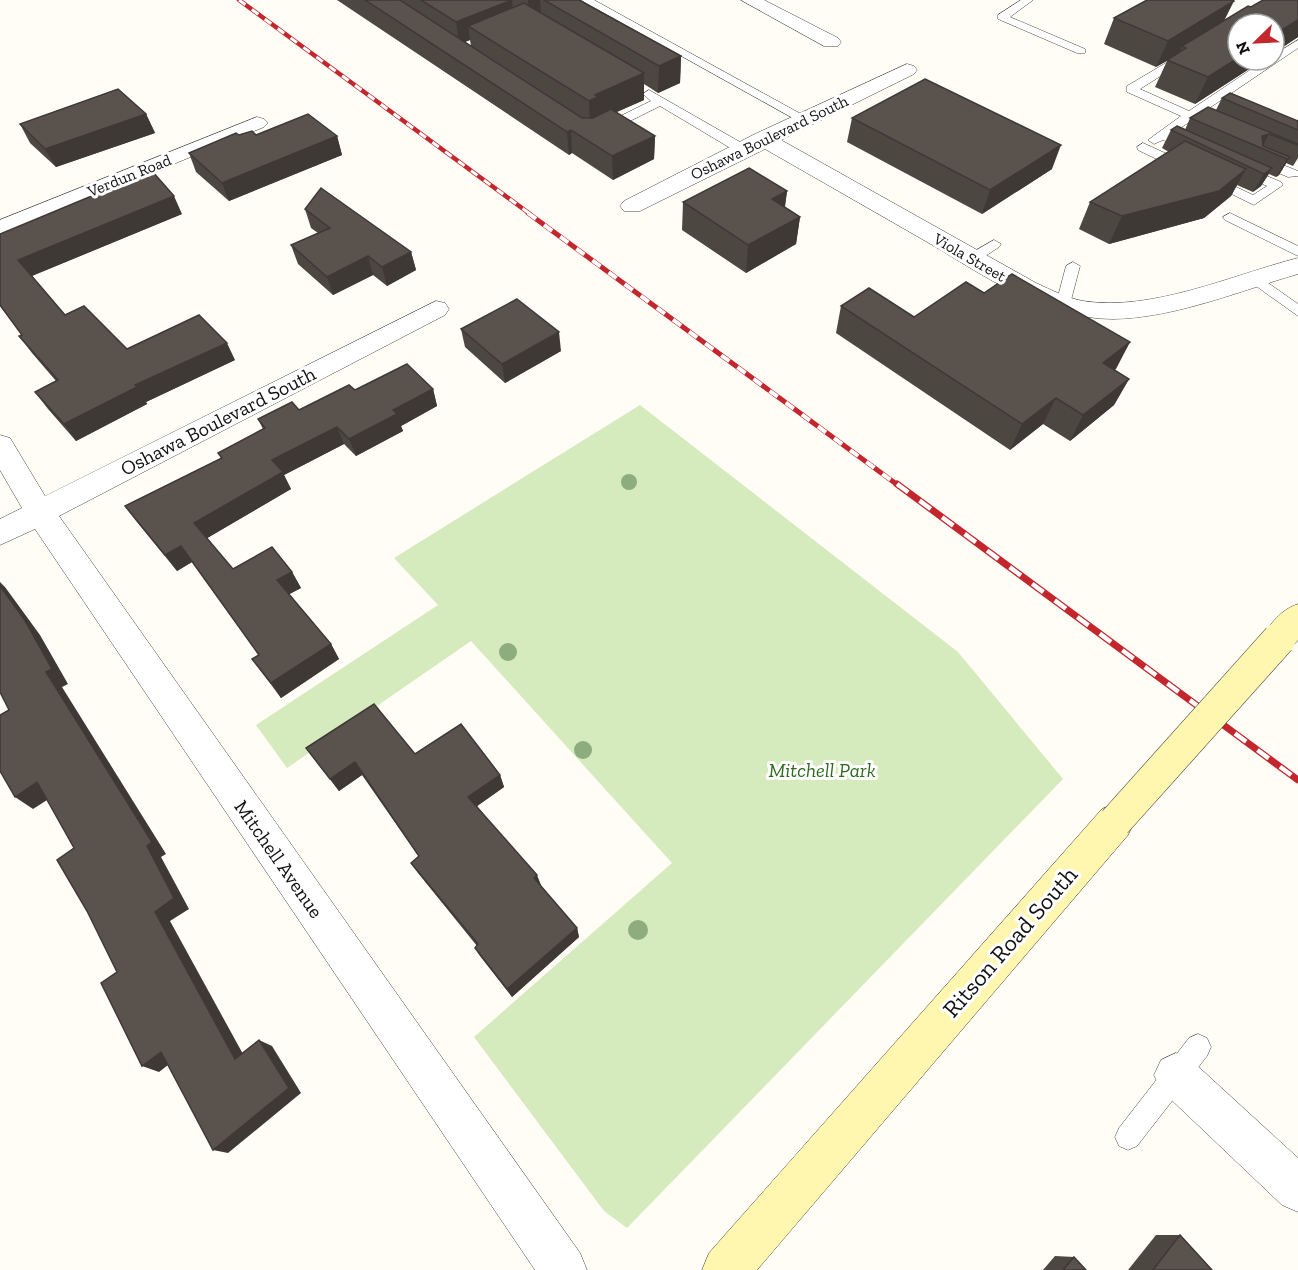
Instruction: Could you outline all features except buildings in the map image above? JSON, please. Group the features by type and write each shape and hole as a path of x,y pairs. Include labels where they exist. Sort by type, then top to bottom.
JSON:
{"main road":[{"name":"Ritson Road South","path":"726,1270 1115,822 1288,628"}],"street":[{"path":"750,0 831,42"},
{"name":"Oshawa Boulevard South","path":"632,206 908,69"},
{"name":"Verdun Road","path":"0,228 257,123"},
{"name":"Viola Street","path":"753,144 973,258 1027,290 1063,304 1090,310 1141,309 1298,266"},
{"name":"Oshawa Boulevard South","path":"0,534 436,309"},
{"name":"Mitchell Avenue","path":"0,445 40,513 563,1270"},
{"path":"1187,1061 1298,1189"}],"lane":[{"path":"1028,0 1002,17 1081,51"},
{"path":"583,1 804,119"},
{"path":"1192,52 1131,89 1220,142"},
{"path":"1256,72 1143,147 1254,201 1296,169"},
{"path":"640,89 660,101 753,144"},
{"path":"589,136 660,101"},
{"path":"1185,120 1233,134"},
{"path":"1162,135 1204,153"},
{"path":"1255,143 1296,169"},
{"path":"1241,151 1296,169"},
{"path":"1224,162 1276,185"},
{"path":"1230,217 1298,252"},
{"path":"973,258 994,244"},
{"path":"1063,304 1073,266"},
{"path":"1254,278 1298,311"},
{"path":"1128,1137 1187,1061"}],"green space":[{"name":"Mitchell Park","path":"640,405 958,652 1063,779 627,1228 604,1211 474,1037 672,863 471,641 287,768 256,725 438,605 394,558"}],"railway":[{"path":"239,0 530,214"},
{"path":"528,213 899,486"},
{"path":"897,484 1298,780"}]}
